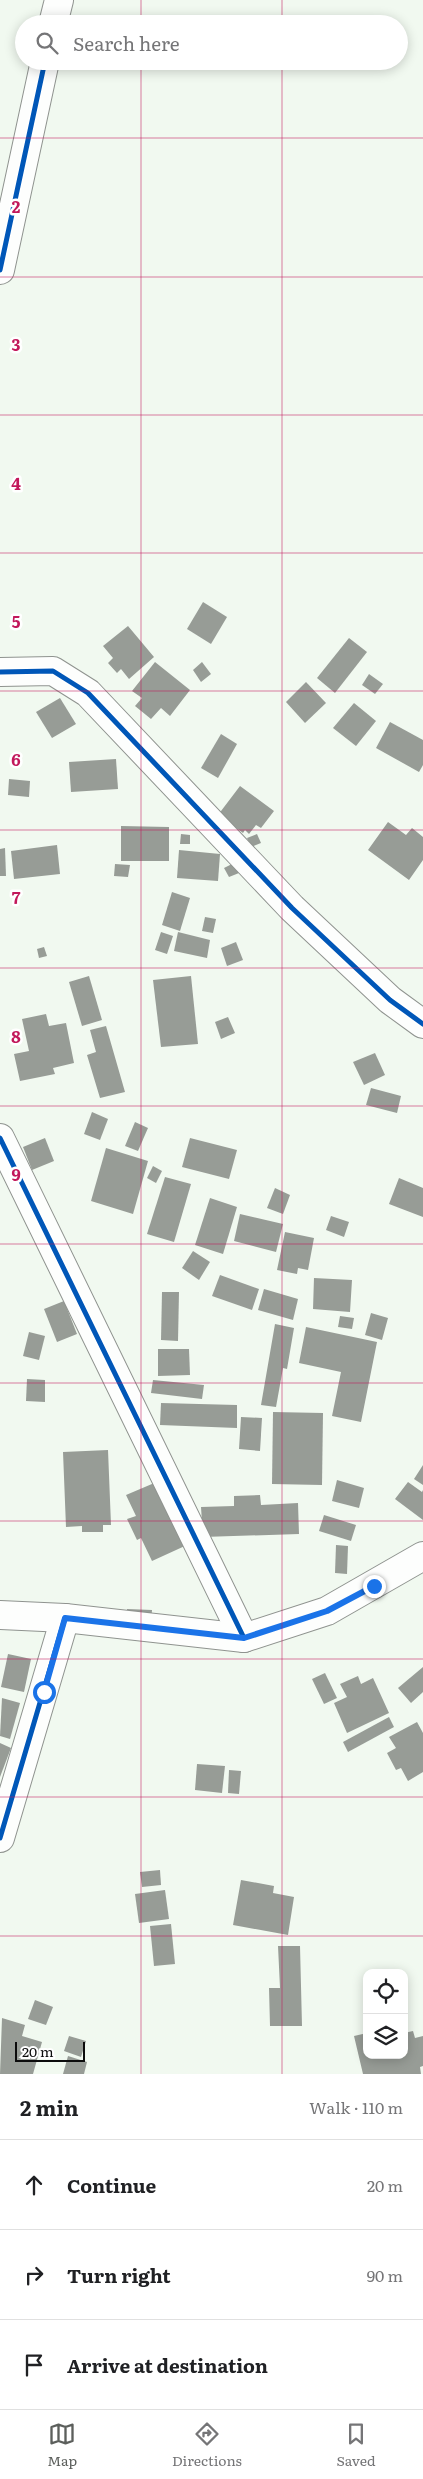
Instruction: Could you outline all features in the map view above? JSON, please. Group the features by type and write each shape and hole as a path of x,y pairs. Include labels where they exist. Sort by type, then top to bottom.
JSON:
{"street":[{"path":"56,15 59,0"},
{"path":"0,270 43,70"},
{"path":"0,672 53,672 88,693 292,908 390,1000 423,1024"},
{"path":"0,1138 244,1638"},
{"path":"0,1615 65,1618 244,1638 327,1611 423,1556"},
{"path":"0,1838 65,1618"}],"building":[{"path":"203,602 227,617 211,644 187,629"},
{"path":"128,626 154,657 129,679 121,669 117,673 108,663 113,658 103,646"},
{"path":"349,638 367,652 335,693 317,678"},
{"path":"155,662 190,690 170,716 161,708 151,719 135,706 142,698 132,691"},
{"path":"202,662 211,674 201,682 193,670"},
{"path":"369,674 383,684 375,694 362,685"},
{"path":"306,682 326,703 305,723 286,702"},
{"path":"60,698 76,724 52,738 36,712"},
{"path":"354,703 376,721 356,746 333,728"},
{"path":"390,722 423,740 423,765 419,772 376,748"},
{"path":"221,734 237,744 218,778 201,768"},
{"path":"116,759 118,789 71,792 69,762"},
{"path":"9,779 30,781 29,797 8,795"},
{"path":"240,786 274,811 261,828 256,825 249,834 245,830 243,833 218,815"},
{"path":"388,822 406,835 412,828 423,837 423,860 409,880 368,850"},
{"path":"121,826 169,827 169,861 121,861"},
{"path":"181,834 190,835 190,844 180,844"},
{"path":"257,834 261,843 251,847 247,838"},
{"path":"57,845 60,874 14,879 11,851"},
{"path":"5,848 6,876 0,876 0,849"},
{"path":"179,850 220,854 218,881 177,878"},
{"path":"234,863 239,873 229,877 224,868"},
{"path":"115,864 130,865 128,877 114,876"},
{"path":"172,892 190,898 180,931 162,925"},
{"path":"205,917 216,919 213,933 202,931"},
{"path":"161,932 173,936 167,954 155,950"},
{"path":"178,932 210,940 207,958 174,951"},
{"path":"236,942 243,960 227,966 221,948"},
{"path":"44,947 47,956 39,958 37,949"},
{"path":"89,976 102,1020 82,1026 69,982"},
{"path":"191,976 198,1044 161,1047 153,980"},
{"path":"46,1014 49,1026 66,1023 74,1063 53,1068 55,1074 20,1081 14,1054 29,1051 22,1019"},
{"path":"228,1017 235,1033 221,1039 215,1022"},
{"path":"106,1026 125,1092 100,1098 87,1055 96,1052 90,1030"},
{"path":"375,1053 385,1075 364,1085 353,1062"},
{"path":"371,1088 401,1096 397,1113 366,1105"},
{"path":"92,1112 108,1119 100,1140 84,1134"},
{"path":"135,1122 148,1128 138,1151 125,1146"},
{"path":"45,1138 54,1161 32,1170 23,1147"},
{"path":"190,1138 237,1150 229,1179 182,1167"},
{"path":"106,1148 148,1161 133,1214 91,1201"},
{"path":"153,1166 162,1171 156,1183 147,1178"},
{"path":"165,1177 191,1184 174,1242 147,1234"},
{"path":"399,1178 423,1188 423,1217 389,1204"},
{"path":"275,1188 290,1195 283,1214 267,1208"},
{"path":"210,1198 237,1207 223,1254 195,1245"},
{"path":"240,1214 283,1224 276,1252 234,1241"},
{"path":"331,1216 349,1222 344,1237 326,1230"},
{"path":"285,1232 314,1238 308,1270 298,1268 297,1274 277,1270"},
{"path":"193,1251 210,1262 199,1280 182,1268"},
{"path":"220,1275 259,1289 252,1310 212,1296"},
{"path":"314,1278 352,1280 350,1312 313,1309"},
{"path":"264,1289 298,1299 293,1320 258,1310"},
{"path":"162,1292 179,1292 178,1341 161,1340"},
{"path":"64,1301 77,1334 57,1342 44,1309"},
{"path":"371,1313 388,1318 382,1340 365,1335"},
{"path":"340,1316 354,1318 352,1329 338,1327"},
{"path":"275,1324 294,1328 287,1369 283,1368 276,1407 261,1405"},
{"path":"306,1327 377,1342 361,1422 332,1416 341,1372 299,1363"},
{"path":"29,1332 45,1336 39,1360 23,1356"},
{"path":"158,1349 189,1349 190,1375 158,1376"},
{"path":"27,1379 45,1380 45,1402 26,1401"},
{"path":"153,1380 204,1385 202,1399 151,1393"},
{"path":"161,1403 237,1405 237,1428 160,1425"},
{"path":"273,1412 323,1413 322,1485 272,1484"},
{"path":"241,1417 262,1418 260,1451 239,1449"},
{"path":"108,1450 111,1525 103,1525 103,1532 82,1532 82,1526 66,1527 63,1452"},
{"path":"423,1465 423,1485 414,1479"},
{"path":"337,1480 364,1488 359,1508 332,1501"},
{"path":"159,1481 187,1545 152,1561 141,1538 137,1540 127,1519 136,1516 126,1495"},
{"path":"408,1482 422,1492 423,1490 423,1520 395,1499"},
{"path":"260,1495 261,1505 298,1503 299,1534 203,1537 201,1507 234,1506 234,1496"},
{"path":"324,1515 356,1525 351,1541 319,1531"},
{"path":"336,1545 348,1546 347,1574 335,1573"},
{"path":"127,1609 152,1610 151,1621 127,1620"},
{"path":"8,1654 31,1659 24,1692 1,1687"},
{"path":"423,1667 423,1692 411,1703 398,1688"},
{"path":"325,1673 337,1698 324,1704 312,1679"},
{"path":"358,1676 361,1684 373,1678 389,1713 347,1733 334,1703 347,1697 340,1684"},
{"path":"2,1698 20,1703 10,1739 0,1736"},
{"path":"389,1717 394,1727 348,1752 343,1742"},
{"path":"417,1722 423,1733 423,1772 408,1781 401,1768 396,1770 387,1753 396,1748 389,1737"},
{"path":"0,1743 11,1748 0,1777"},
{"path":"197,1764 225,1766 222,1793 195,1790"},
{"path":"229,1770 241,1771 239,1794 228,1793"},
{"path":"160,1870 161,1885 142,1887 140,1872"},
{"path":"241,1880 274,1886 273,1893 294,1897 288,1935 233,1925"},
{"path":"165,1890 169,1919 139,1923 135,1894"},
{"path":"171,1924 175,1964 154,1966 150,1926"},
{"path":"278,1946 300,1946 302,2026 270,2026 269,1988 280,1988"},
{"path":"35,2000 53,2007 46,2025 28,2019"},
{"path":"2,2018 25,2025 22,2036 42,2042 33,2074 0,2074"},
{"path":"413,2031 415,2038 423,2036 423,2066 420,2067 421,2074 363,2074 354,2036 363,2034 363,2059 408,2059 408,2032"},
{"path":"69,2036 86,2041 81,2057 64,2051"},
{"path":"68,2056 87,2062 84,2074 63,2074"}],"cycle path":[{"path":"0,270 43,70"},
{"path":"0,672 53,671 88,693 292,908 390,1000 423,1024"},
{"path":"0,1138 244,1638"},
{"path":"0,1838 65,1618"}],"route":[{"path":"44,1692 65,1618 226,1638 244,1638 327,1611 374,1586"}]}
